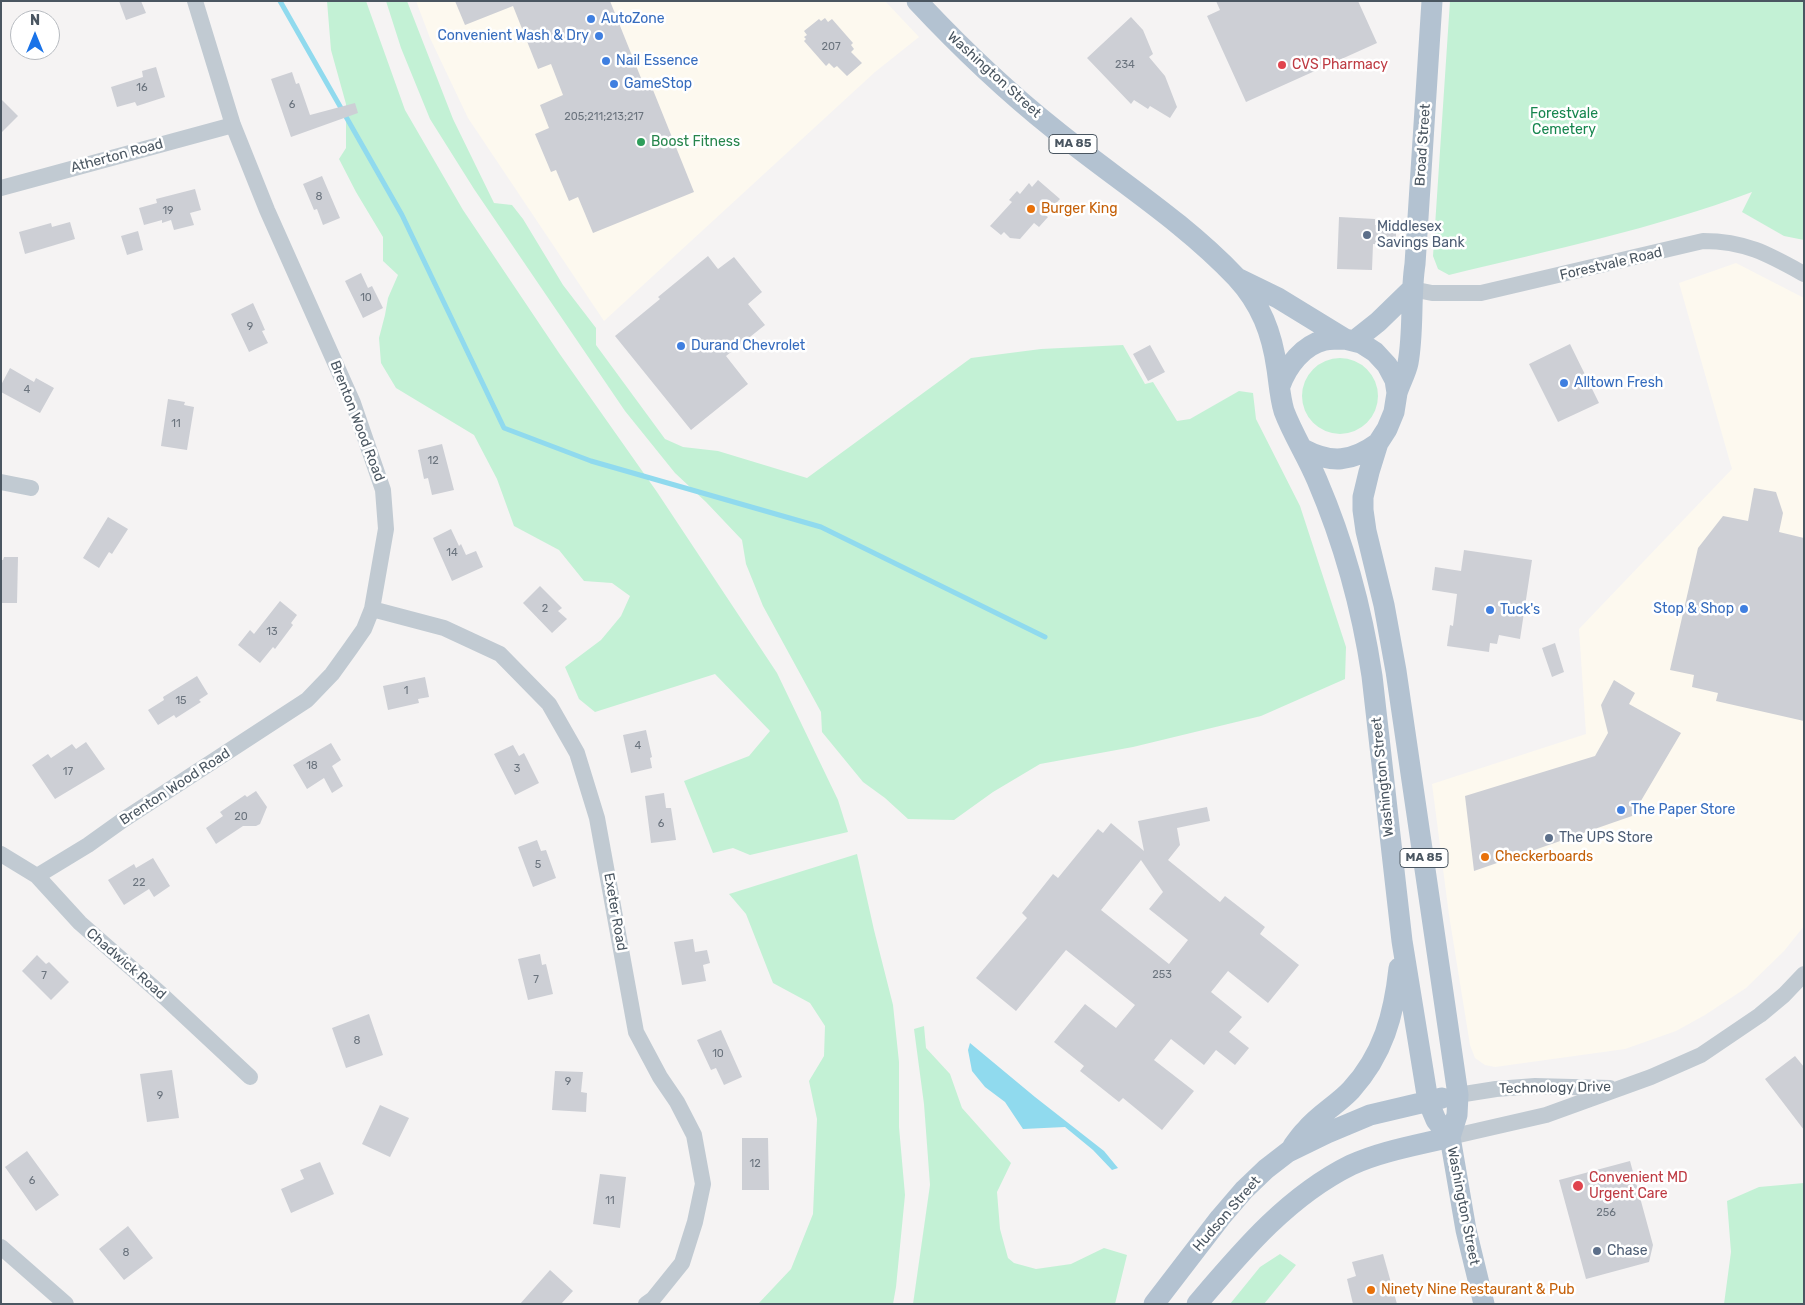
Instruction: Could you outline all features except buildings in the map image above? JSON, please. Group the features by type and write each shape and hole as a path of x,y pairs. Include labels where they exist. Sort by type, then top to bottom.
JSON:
{"main road":[{"name":"Washington Street","path":"917,1 1008,92 1200,243 1237,278 1259,310 1269,329 1284,409 1320,488 1339,540 1354,587 1366,636 1402,941 1428,1101 1436,1120 1450,1137"},
{"name":"Broad Street","path":"1397,393 1407,365 1413,315 1412,289 1424,140 1432,1"},
{"name":"Washington Street","path":"1237,278 1278,298 1350,340 1361,343 1375,352 1387,364 1395,380 1397,393 1394,412 1387,429 1378,443 1363,497 1363,510 1393,653 1458,1095 1457,1115 1450,1137 1466,1230 1484,1304"},
{"path":"1280,386 1284,373 1306,348 1324,340 1350,340 1378,322 1412,289"},
{"name":"Washington Street","path":"1303,449 1328,459 1342,459 1355,457 1368,451 1378,443"},
{"path":"1288,1152 1305,1130 1350,1091 1374,1060 1391,1021 1396,996 1402,941"},
{"name":"Hudson Street","path":"1154,1304 1244,1190 1266,1169 1288,1152 1370,1115 1458,1095"},
{"path":"1197,1304 1218,1278 1278,1216 1330,1178 1353,1165 1375,1157 1450,1137"}],"street":[{"name":"Brenton Wood Road","path":"37,876 88,845 123,820 307,700 332,674 350,649 364,629 372,609 386,529 383,490 352,403 267,210 233,125 196,1"},
{"name":"Atherton Road","path":"1,188 233,125"},
{"name":"Forestvale Road","path":"1412,289 1432,293 1481,293 1703,242 1736,243 1753,248 1804,274"},
{"path":"1,482 30,488"},
{"name":"Exeter Road","path":"372,609 444,628 500,654 548,704 577,752 597,818 636,1032 694,1135 703,1184 695,1222 682,1263 653,1299 646,1304"},
{"name":"Chadwick Road","path":"1,854 37,876 80,923 161,994 250,1077"},
{"name":"Technology Drive","path":"1450,1137 1546,1115 1651,1077 1701,1055 1760,1015 1784,995 1804,974"},
{"name":"Technology Drive","path":"1458,1095 1496,1089 1535,1086 1622,1088"},
{"path":"1,1247 66,1304"}],"shaded area":[{"path":"416,1 885,1 919,37 875,72 604,321 468,118 430,38"},
{"path":"1736,263 1804,298 1804,926 1784,951 1746,988 1705,1015 1676,1031 1625,1049 1495,1067 1485,1065 1475,1058 1470,1045 1449,915 1432,784 1586,734 1579,629 1732,469 1679,283"}],"green space":[{"path":"327,1 366,1 405,110 463,210 559,353 657,492 777,673 838,800 848,832 750,855 733,848 713,853 684,781 749,756 770,731 715,674 595,712 579,699 565,667 601,640 621,616 630,596 612,583 584,581 559,550 514,526 497,479 474,435 396,388 381,363 379,338 388,298 398,275 383,261 383,237 339,159 346,148 346,104 331,50"},
{"path":"386,1 407,1 453,119 494,203 512,205 523,219 563,285 596,328 596,345 665,439 683,447 718,451 807,478 971,358 1041,349 1123,345 1145,384 1153,382 1177,421 1190,419 1239,391 1253,393 1256,419 1300,506 1346,647 1345,679 1261,716 1133,747 1040,764 993,792 954,820 908,819 885,798 863,782 822,732 821,712 763,606 746,564 742,540 675,473 625,411 474,189 430,119 401,48"},
{"name":"Forestvale Cemetery","path":"1450,1 1804,1 1804,240 1784,236 1742,212 1752,192 1678,217 1564,248 1449,275 1438,269 1433,256"},
{"path":"1340,358 1355,361 1367,369 1375,381 1378,396 1375,411 1367,423 1355,431 1340,434 1325,431 1313,423 1305,411 1302,396 1305,381 1313,369 1325,361"},
{"path":"857,854 893,1005 899,1062 899,1127 905,1195 893,1304 758,1304 791,1269 813,1214 817,1119 809,1081 824,1056 825,1026 810,1003 773,983 746,914 729,894"},
{"path":"924,1026 926,1048 950,1074 962,1108 1011,1163 997,1192 1000,1229 1008,1258 1014,1263 1036,1269 1071,1264 1104,1248 1127,1255 1115,1304 913,1304 930,1185 924,1104 914,1029"},
{"path":"1804,1183 1804,1304 1724,1304 1731,1252 1727,1201 1759,1187"},
{"path":"1280,1254 1296,1265 1264,1304 1230,1304 1260,1267"}],"water":[{"path":"970,1043 1104,1151 1118,1168 1112,1170 1093,1150 1065,1127 1023,1129 1005,1102 985,1087 972,1071 968,1050"}],"waterway":[{"path":"280,1 402,215 504,428 591,461 821,527 1045,637"}],"place":[{"name":"AutoZone","path":"591,19"},
{"name":"Convenient Wash & Dry","path":"599,36"},
{"name":"Nail Essence","path":"606,61"},
{"name":"CVS Pharmacy","path":"1282,65"},
{"name":"GameStop","path":"614,84"},
{"name":"Boost Fitness","path":"641,142"},
{"name":"Burger King","path":"1031,209"},
{"name":"Middlesex Savings Bank","path":"1367,235"},
{"name":"Durand Chevrolet","path":"681,346"},
{"name":"Alltown Fresh","path":"1564,383"},
{"name":"Stop & Shop","path":"1744,609"},
{"name":"Tuck's","path":"1490,610"},
{"name":"The Paper Store","path":"1621,810"},
{"name":"The UPS Store","path":"1549,838"},
{"name":"Checkerboards","path":"1485,857"},
{"name":"Convenient MD Urgent Care","path":"1578,1186"},
{"name":"Chase","path":"1597,1251"},
{"name":"Ninety Nine Restaurant & Pub","path":"1371,1290"}]}
